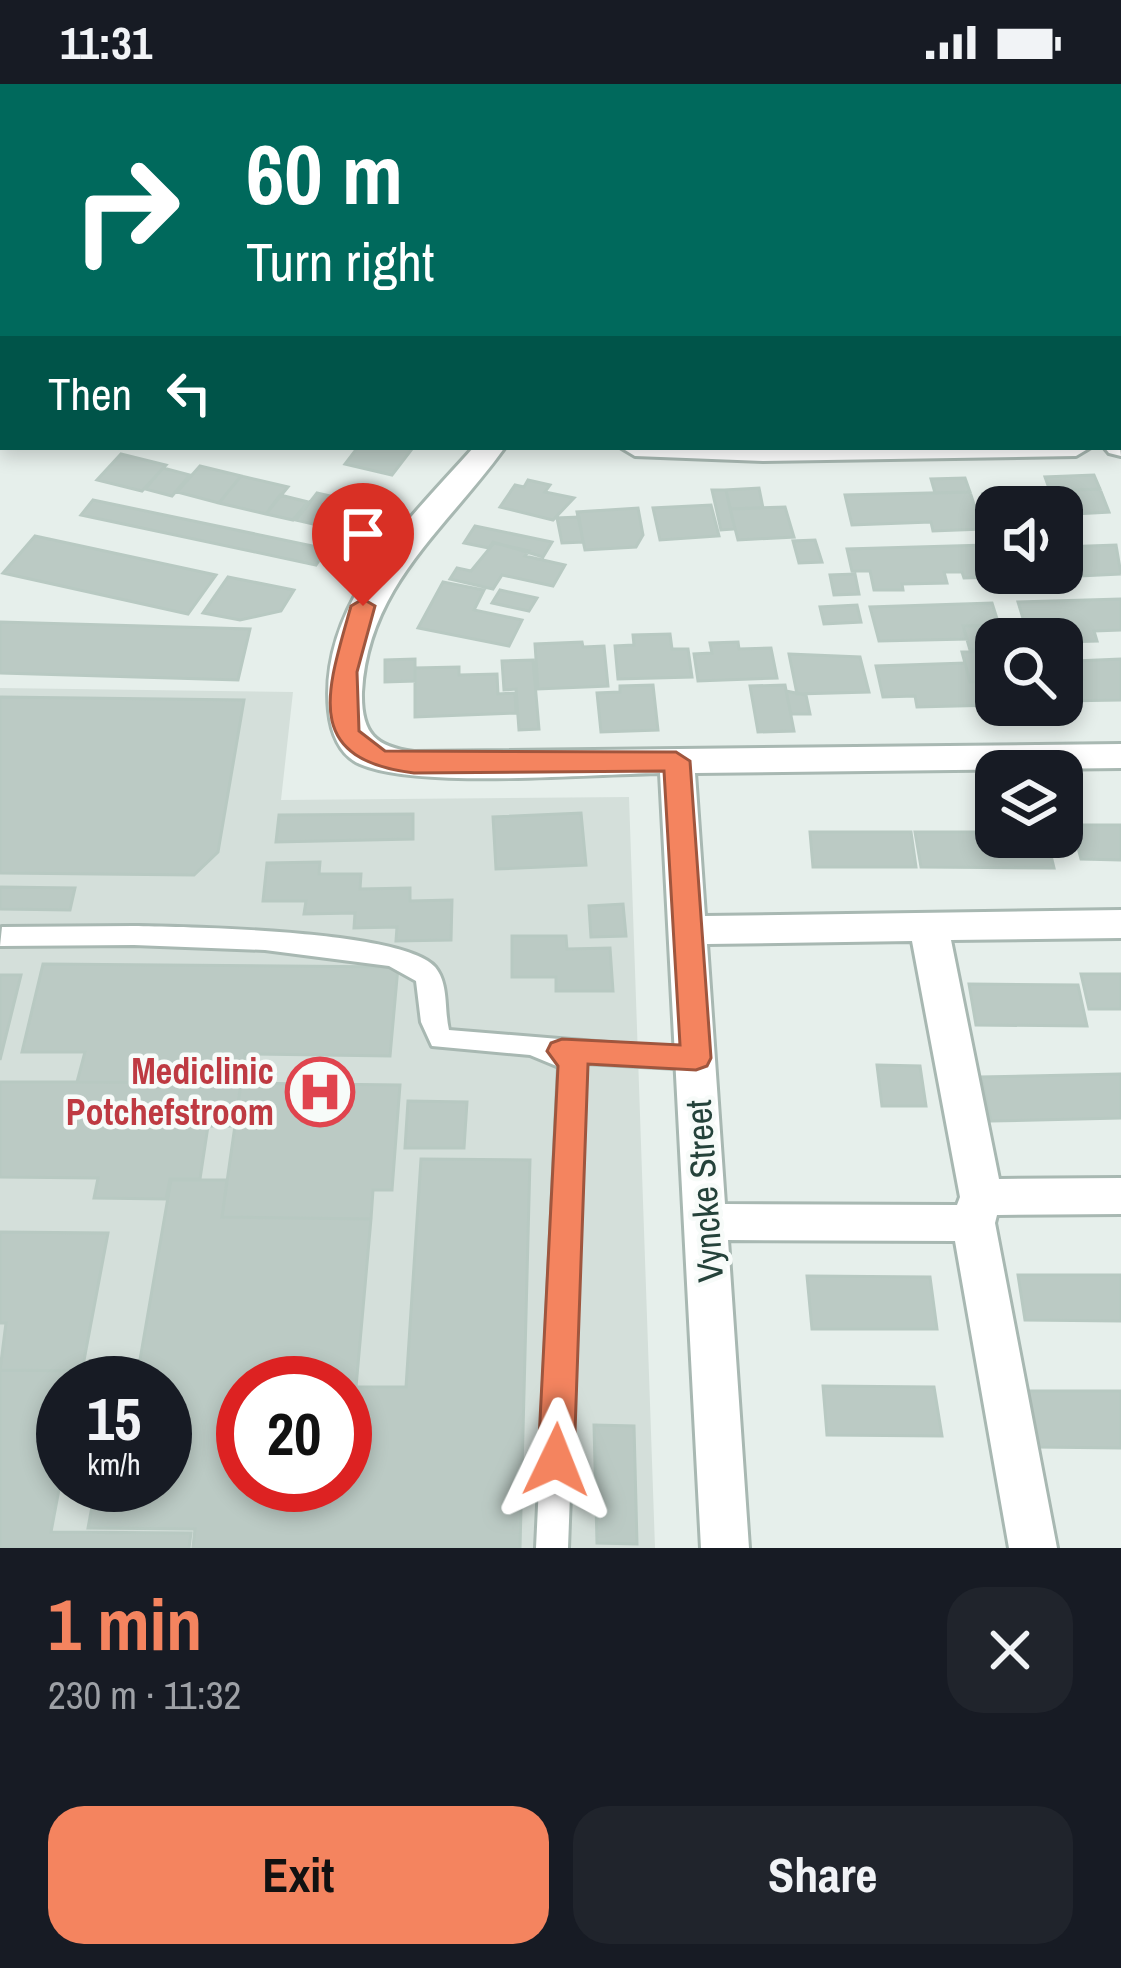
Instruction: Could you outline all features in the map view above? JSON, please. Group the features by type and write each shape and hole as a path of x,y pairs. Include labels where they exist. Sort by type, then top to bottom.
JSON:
{"street":[{"path":"487,450 386,569 351,637 345,672 346,733 359,749 380,760 414,764 1121,756"},
{"path":"712,450 888,450"},
{"name":"Vyncke Street","path":"676,761 725,1548"},
{"path":"688,930 1121,924"},
{"path":"929,928 1034,1548"},
{"path":"707,1222 977,1210 1121,1196"}],"lane":[{"path":"1,937 168,933 291,941 389,957 421,969 428,977 432,1028 441,1040 696,1058"},
{"path":"552,1548 573,1063 562,1051"}],"shaded area":[{"name":"Mediclinic Potchefstroom","path":"0,688 293,692 281,800 629,797 655,1548 0,1548"}],"building":[{"path":"356,450 411,450 392,475 345,464"},
{"path":"121,454 166,465 142,491 97,480"},
{"path":"200,466 241,476 219,503 177,492"},
{"path":"163,468 190,475 172,496 145,489"},
{"path":"1094,475 1100,489 1048,486 1045,477"},
{"path":"241,476 288,487 266,514 219,503"},
{"path":"965,478 970,492 935,493 931,479"},
{"path":"528,480 550,485 545,492 574,498 553,520 500,507 515,485 524,487"},
{"path":"759,488 763,508 730,509 726,490"},
{"path":"1100,489 1109,512 1083,513 1083,490"},
{"path":"712,490 726,490 735,529 721,530"},
{"path":"970,492 975,529 933,531 931,522 852,525 845,495"},
{"path":"317,493 365,504 344,531 296,520"},
{"path":"280,495 308,502 293,520 266,514"},
{"path":"93,500 327,549 316,565 81,515"},
{"path":"711,505 719,536 660,540 653,508"},
{"path":"785,507 794,537 738,540 730,509"},
{"path":"638,508 643,535 636,547 585,550 577,512"},
{"path":"579,517 583,542 562,543 557,518"},
{"path":"475,526 552,542 543,557 493,542 489,548 464,543"},
{"path":"35,536 216,575 188,614 3,573"},
{"path":"815,540 822,562 799,563 793,541"},
{"path":"494,543 565,565 553,586 502,575 493,589 450,579 457,568 471,571"},
{"path":"975,545 975,578 944,572 947,583 874,590 870,571 852,571 847,549"},
{"path":"1116,545 1121,574 1083,576 1083,546"},
{"path":"855,574 859,594 834,595 830,575"},
{"path":"228,577 294,590 281,611 240,620 203,613"},
{"path":"443,582 484,590 474,610 522,620 509,646 418,628"},
{"path":"500,590 537,598 529,611 492,603"},
{"path":"1121,599 1121,630 1094,631 1097,641 1083,641 1083,618 1023,618 1018,602"},
{"path":"992,603 997,618 975,618 975,626 963,626 967,639 879,641 870,607"},
{"path":"857,605 861,622 824,624 820,607"},
{"path":"0,622 250,629 238,680 0,673"},
{"path":"963,626 975,626 975,650 970,650"},
{"path":"670,634 672,649 688,649 692,677 618,679 615,646 634,645 633,635"},
{"path":"582,642 583,647 604,646 608,686 538,689 535,644"},
{"path":"738,642 739,649 771,648 777,678 698,681 694,654 712,653 710,643"},
{"path":"962,652 975,652 975,682 970,682"},
{"path":"789,654 860,657 869,692 797,694"},
{"path":"415,659 415,681 385,682 385,660"},
{"path":"1121,659 1121,700 1083,701 1083,661"},
{"path":"533,660 539,729 519,730 516,689 504,690 502,661"},
{"path":"965,663 970,682 975,682 975,706 917,707 915,696 883,697 876,666"},
{"path":"459,667 459,675 497,674 498,694 515,693 516,713 415,717 415,668"},
{"path":"653,685 658,730 601,732 597,693 620,692 620,686"},
{"path":"785,685 794,731 758,732 750,686"},
{"path":"786,691 806,695 810,714 791,714"},
{"path":"0,697 244,700 218,852 194,875 0,873"},
{"path":"581,813 586,865 496,869 493,817"},
{"path":"413,814 413,839 276,842 279,815"},
{"path":"1083,825 1121,825 1121,860 1081,859"},
{"path":"810,832 911,832 916,867 813,867"},
{"path":"915,832 975,832 975,858 1052,858 1054,868 921,867"},
{"path":"320,862 319,874 361,874 360,889 410,888 410,901 452,900 451,940 396,941 397,927 354,928 355,913 304,914 306,901 263,901 267,863"},
{"path":"0,887 75,888 70,910 0,909"},
{"path":"623,904 626,936 591,937 589,906"},
{"path":"512,936 566,936 567,949 610,948 613,991 556,991 556,977 512,977"},
{"path":"43,964 398,967 390,1056 245,1054 241,1083 77,1082 85,1052 22,1052"},
{"path":"1081,974 1121,974 1121,1009 1089,1009"},
{"path":"0,975 21,975 0,1060"},
{"path":"969,984 1078,985 1087,1026 976,1025"},
{"path":"877,1065 920,1066 926,1106 882,1106"},
{"path":"1121,1074 1121,1118 991,1121 981,1077"},
{"path":"0,1082 241,1083 235,1126 208,1126 200,1179 170,1179 166,1199 94,1198 98,1178 0,1177"},
{"path":"241,1083 400,1085 392,1190 373,1190 371,1219 222,1217"},
{"path":"408,1101 467,1102 464,1148 405,1148"},
{"path":"421,1159 530,1160 520,1548 193,1548 195,1529 88,1528 91,1512 192,1512 192,1356 141,1356 171,1180 227,1180 222,1217 371,1219 359,1356 216,1356 216,1512 372,1512 372,1387 406,1387"},
{"path":"0,1232 108,1233 85,1356 36,1356 36,1370 0,1370 6,1323 0,1323"},
{"path":"1018,1275 1121,1275 1121,1321 1025,1320"},
{"path":"807,1276 930,1277 937,1329 812,1329"},
{"path":"0,1370 36,1370 36,1512 55,1512 51,1532 191,1533 189,1548 0,1548"},
{"path":"823,1386 934,1387 942,1436 827,1435"},
{"path":"1028,1391 1121,1391 1121,1448 1037,1447"},
{"path":"594,1425 634,1426 637,1544 597,1543"}],"place":[{"name":"Mediclinic Potchefstroom","path":"320,1092"}],"route":[{"path":"363,606 345,672 346,733 359,749 380,760 414,764 676,761 696,1058 562,1051 573,1063 556,1460"}]}
